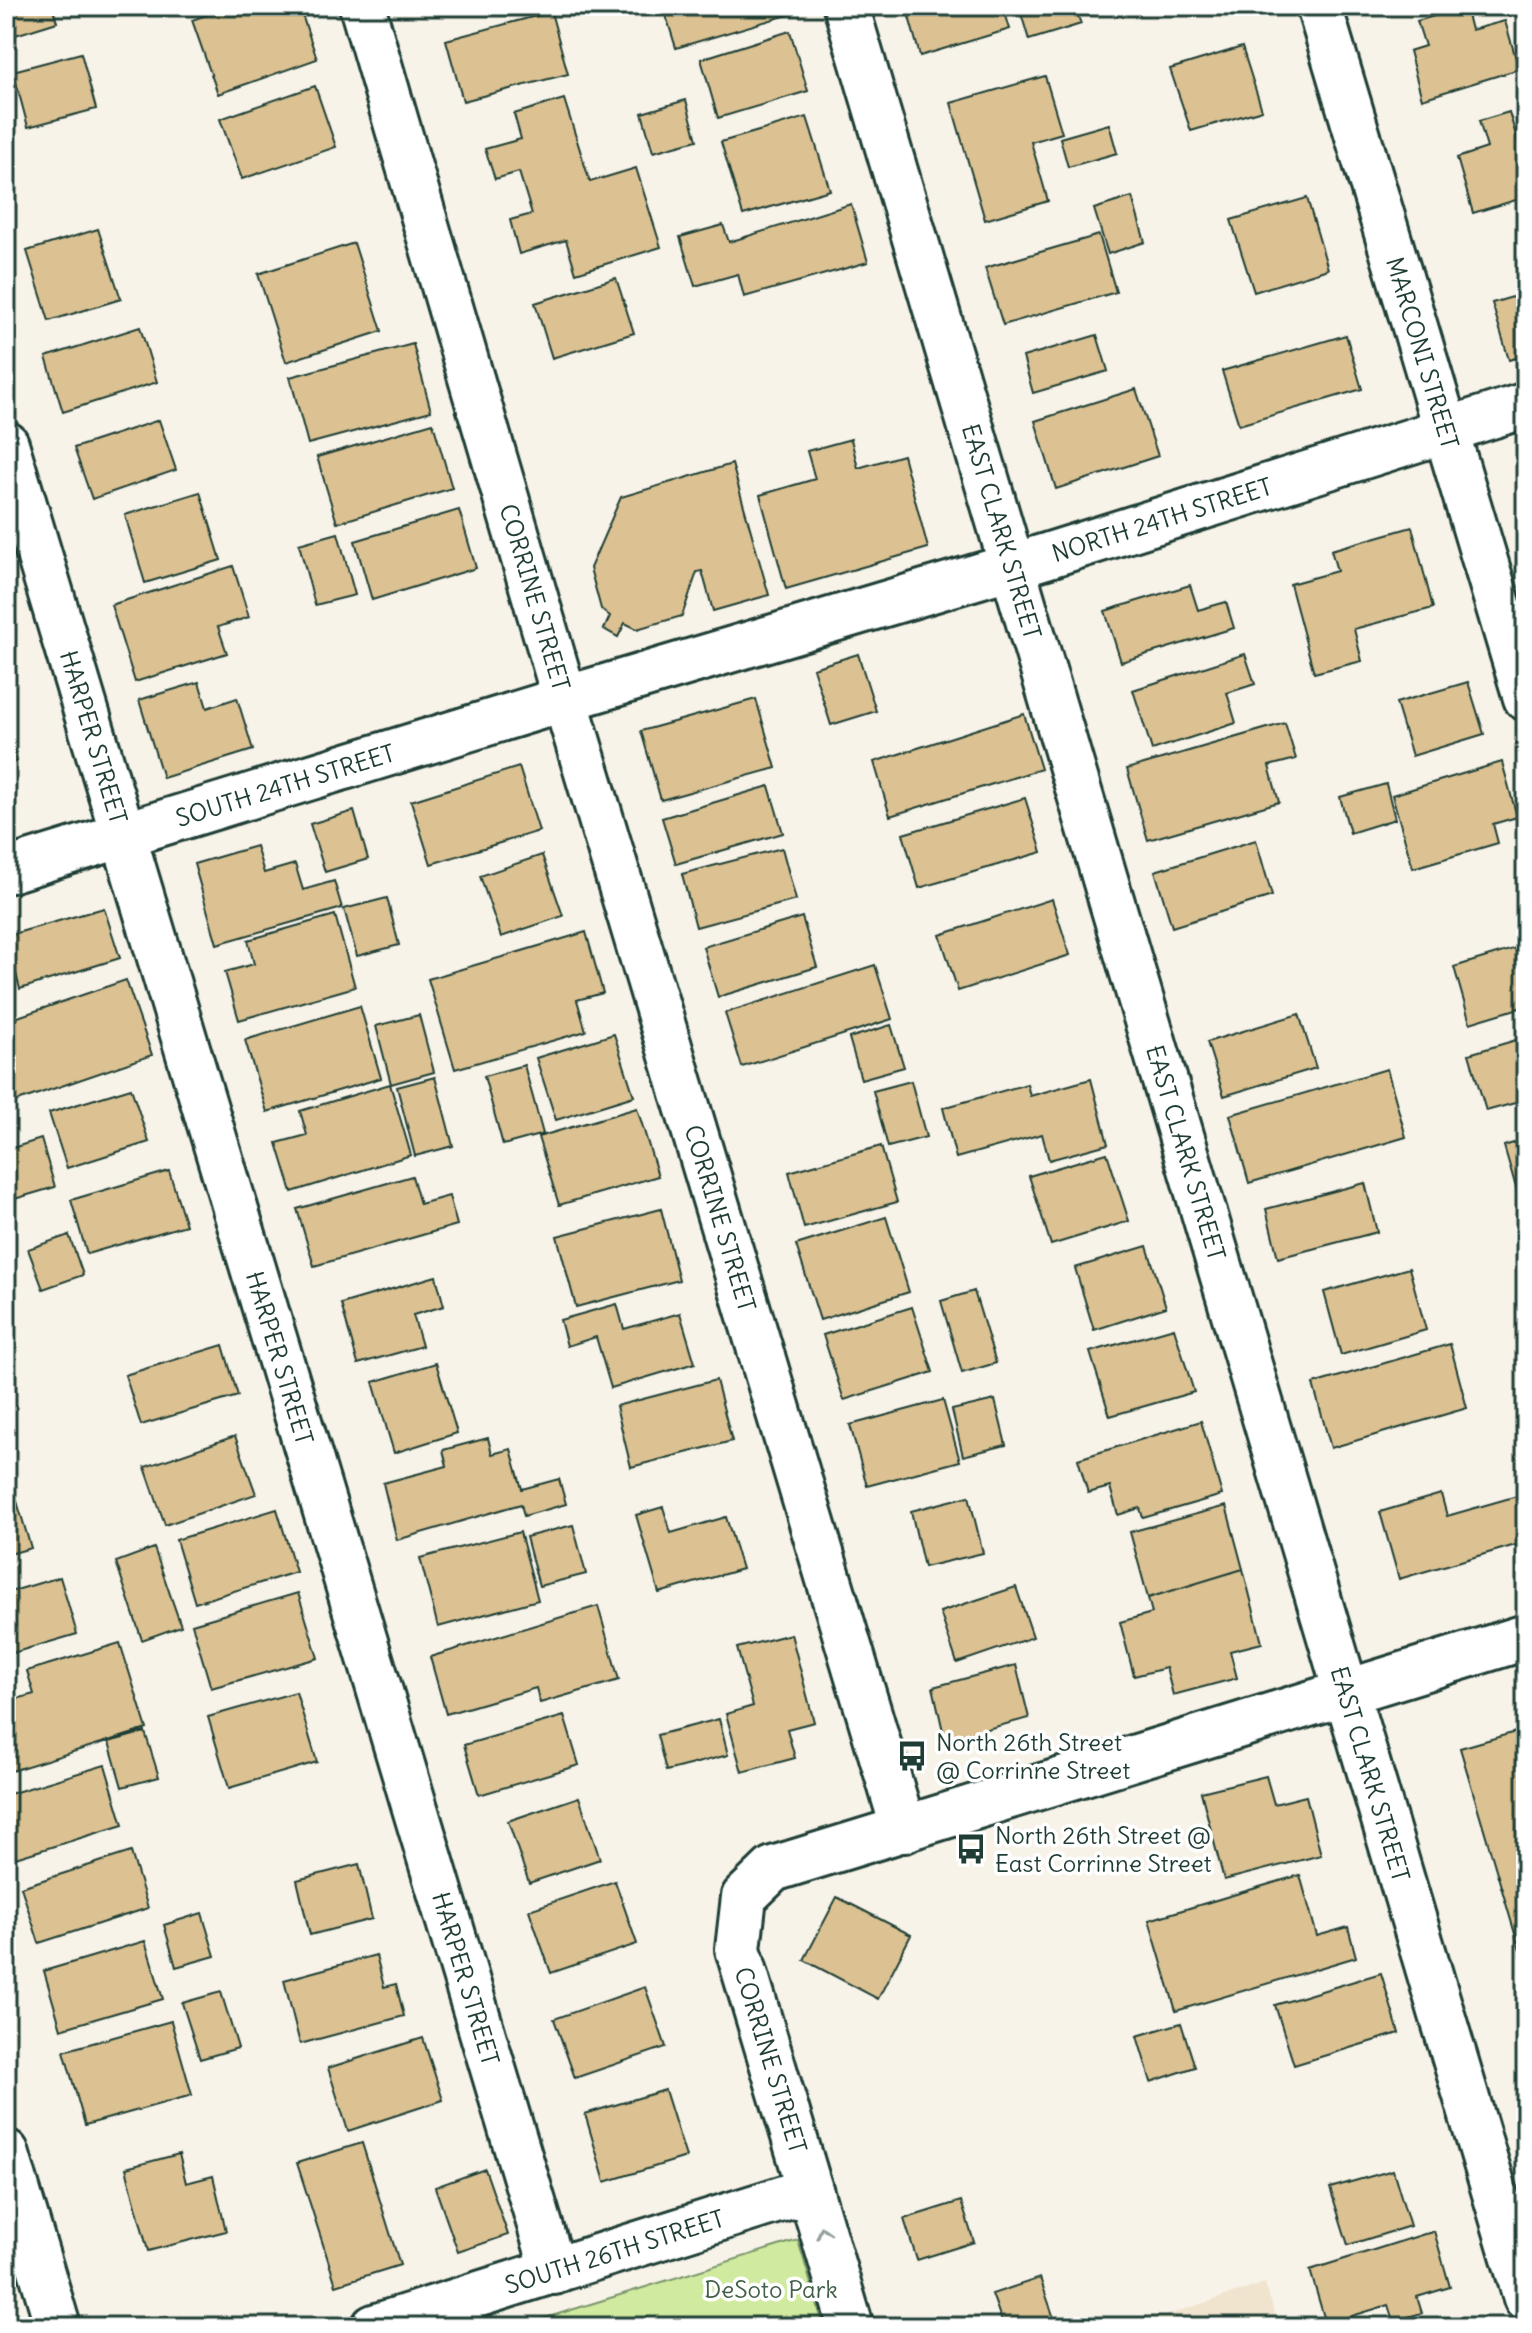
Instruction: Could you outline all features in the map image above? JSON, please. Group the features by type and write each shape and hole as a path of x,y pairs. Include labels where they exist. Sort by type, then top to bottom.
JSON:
{"street":[{"name":"CORRINE STREET","path":"362,6 565,699 904,1830 773,1869 744,1897 738,1949 851,2327"},
{"name":"EAST CLARK STREET","path":"846,6 1526,2298"},
{"name":"MARCONI STREET","path":"1319,6 1526,698"},
{"name":"NORTH 24TH STREET","path":"565,699 1013,566 1526,405"},
{"name":"HARPER STREET","path":"6,444 554,2272"},
{"name":"SOUTH 24TH STREET","path":"6,871 565,699"},
{"path":"904,1830 1526,1637"},
{"path":"6,2152 58,2327"},
{"name":"SOUTH 26TH STREET","path":"374,2327 810,2190"}],"shaded area":[{"path":"1265,2283 1279,2327 1131,2327"}],"green space":[{"name":"DeSoto Park","path":"798,2240 824,2327 516,2327"}],"building":[{"path":"6,6 52,6 57,22 6,38"},
{"path":"231,6 299,6 317,59 218,94 192,20"},
{"path":"663,6 789,6 791,14 676,48"},
{"path":"906,6 1003,6 1010,29 920,56"},
{"path":"1033,6 1074,6 1081,24 1029,40 1020,10"},
{"path":"1465,7 1471,30 1505,21 1519,69 1422,99 1409,51 1425,46 1417,21"},
{"path":"551,12 568,74 463,101 446,40"},
{"path":"790,31 808,91 718,118 701,59"},
{"path":"1242,47 1262,110 1191,131 1170,69"},
{"path":"81,53 96,109 28,127 13,71"},
{"path":"1045,76 1062,133 1031,142 1048,201 985,220 951,103"},
{"path":"315,86 336,147 242,179 220,119"},
{"path":"564,99 590,182 636,168 661,247 576,273 566,240 519,254 510,220 532,214 519,172 495,179 485,149 521,139 514,114"},
{"path":"686,100 697,140 653,152 642,113"},
{"path":"1509,112 1526,169 1526,197 1473,213 1457,158 1487,148 1479,121"},
{"path":"807,117 830,190 743,215 721,142"},
{"path":"1109,124 1117,153 1068,167 1060,138"},
{"path":"1132,197 1145,242 1108,254 1094,209"},
{"path":"1307,198 1328,269 1254,292 1231,220"},
{"path":"851,204 868,262 744,297 738,274 695,286 680,237 723,225 729,242"},
{"path":"98,229 121,299 49,321 27,251"},
{"path":"1099,235 1116,292 1003,325 985,268"},
{"path":"354,243 382,331 286,362 258,274"},
{"path":"616,278 634,333 552,358 535,303"},
{"path":"1526,293 1526,355 1509,360 1492,303"},
{"path":"140,327 157,382 63,412 46,357"},
{"path":"1097,335 1108,371 1033,393 1023,357"},
{"path":"1346,335 1362,389 1239,425 1222,371"},
{"path":"413,344 431,411 308,444 290,377"},
{"path":"1136,389 1158,456 1056,489 1035,421"},
{"path":"159,420 176,470 92,499 74,448"},
{"path":"433,423 452,488 337,523 317,457"},
{"path":"851,439 858,468 903,455 928,548 786,589 760,495 815,479 807,451"},
{"path":"732,464 769,595 713,611 702,571 697,572 682,616 637,629 625,623 618,637 604,629 610,616 601,609 590,568 621,497"},
{"path":"200,492 221,560 145,583 125,515"},
{"path":"459,510 476,568 372,600 355,541"},
{"path":"1412,527 1433,608 1354,629 1362,661 1314,673 1290,584 1337,571 1331,550"},
{"path":"338,533 355,595 315,605 299,544"},
{"path":"233,566 249,617 218,627 227,653 135,682 111,605"},
{"path":"1190,585 1198,610 1226,602 1234,628 1121,662 1105,611"},
{"path":"858,654 876,711 831,725 813,668"},
{"path":"1245,654 1255,684 1227,693 1236,723 1152,750 1133,690"},
{"path":"199,682 207,708 237,698 253,750 163,778 139,700"},
{"path":"1468,682 1484,734 1412,756 1396,703"},
{"path":"756,699 776,768 661,800 641,731"},
{"path":"1024,714 1041,769 890,816 874,762"},
{"path":"1285,723 1296,759 1269,766 1279,802 1148,840 1127,769"},
{"path":"6,725 17,761 6,765"},
{"path":"1502,762 1517,817 1493,824 1498,843 1413,868 1392,795"},
{"path":"519,767 539,831 431,864 411,801"},
{"path":"1386,784 1395,819 1350,833 1340,797"},
{"path":"769,786 783,833 676,864 662,818"},
{"path":"1025,798 1042,852 919,888 903,834"},
{"path":"354,811 368,859 325,872 310,824"},
{"path":"1256,840 1272,896 1172,927 1155,871"},
{"path":"256,846 264,873 295,864 303,890 334,881 342,908 217,944 194,864"},
{"path":"782,848 796,900 696,927 682,874"},
{"path":"542,855 563,916 501,937 480,876"},
{"path":"387,898 399,945 357,956 344,909"},
{"path":"1052,899 1070,955 958,991 940,935"},
{"path":"104,908 120,958 20,989 6,936"},
{"path":"335,915 355,987 239,1020 225,972 254,964 248,940"},
{"path":"802,917 817,967 718,997 703,947"},
{"path":"586,932 603,993 577,1000 586,1031 455,1069 428,979"},
{"path":"1526,945 1526,1006 1470,1023 1454,967"},
{"path":"875,965 892,1019 742,1067 725,1013"},
{"path":"126,980 152,1055 6,1105 6,1021"},
{"path":"360,1006 381,1078 267,1112 245,1040"},
{"path":"1299,1014 1316,1068 1224,1096 1207,1042"},
{"path":"419,1015 434,1072 391,1084 376,1026"},
{"path":"891,1025 904,1067 861,1079 849,1038"},
{"path":"614,1034 634,1096 556,1120 536,1058"},
{"path":"1526,1037 1526,1100 1486,1111 1469,1054"},
{"path":"524,1065 543,1134 503,1145 484,1076"},
{"path":"1387,1069 1406,1137 1249,1183 1230,1115"},
{"path":"435,1077 453,1146 415,1156 397,1087"},
{"path":"1091,1079 1108,1144 1049,1160 1042,1134 956,1158 943,1108 1027,1084 1030,1096"},
{"path":"911,1081 926,1137 888,1147 873,1091"},
{"path":"390,1084 411,1155 292,1192 277,1143 307,1135 300,1111"},
{"path":"131,1088 149,1142 67,1168 49,1113"},
{"path":"637,1108 658,1176 559,1205 538,1137"},
{"path":"41,1139 55,1187 11,1200 6,1185 6,1150"},
{"path":"1526,1139 1526,1196 1519,1198 1504,1146"},
{"path":"881,1146 897,1202 804,1228 789,1172"},
{"path":"1107,1153 1129,1221 1051,1245 1029,1176"},
{"path":"169,1171 186,1225 87,1254 71,1200"},
{"path":"412,1176 420,1204 449,1196 457,1225 314,1266 297,1209"},
{"path":"1365,1183 1377,1232 1278,1258 1266,1209"},
{"path":"661,1209 679,1280 576,1307 557,1236"},
{"path":"886,1217 909,1292 820,1320 796,1245"},
{"path":"69,1235 83,1275 43,1289 28,1249"},
{"path":"1147,1246 1166,1307 1094,1330 1075,1268"},
{"path":"1409,1268 1426,1330 1341,1355 1324,1292"},
{"path":"436,1276 444,1306 413,1315 422,1346 358,1364 341,1304"},
{"path":"974,1291 996,1363 962,1373 941,1301"},
{"path":"617,1304 624,1329 680,1313 695,1363 611,1388 596,1337 567,1346 560,1320"},
{"path":"912,1307 933,1372 844,1400 823,1335"},
{"path":"1174,1328 1194,1392 1110,1416 1090,1352"},
{"path":"1450,1344 1467,1408 1331,1448 1313,1384"},
{"path":"223,1345 238,1396 141,1425 125,1375"},
{"path":"436,1363 457,1433 394,1453 373,1382"},
{"path":"716,1380 732,1441 631,1467 616,1406"},
{"path":"943,1400 960,1461 867,1486 850,1425"},
{"path":"995,1400 1006,1445 963,1456 952,1410"},
{"path":"1201,1421 1222,1495 1143,1518 1140,1508 1118,1515 1110,1487 1088,1493 1078,1459"},
{"path":"235,1436 256,1494 165,1525 145,1467"},
{"path":"488,1438 492,1454 511,1449 522,1489 559,1479 566,1504 524,1516 521,1504 397,1540 383,1483 447,1466 443,1450"},
{"path":"1441,1494 1447,1516 1517,1496 1526,1542 1399,1579 1380,1512"},
{"path":"969,1496 983,1553 924,1567 911,1511"},
{"path":"16,1498 31,1548 6,1555 6,1501"},
{"path":"1226,1506 1243,1569 1148,1598 1130,1532"},
{"path":"663,1507 671,1533 726,1517 742,1569 659,1593 636,1515"},
{"path":"277,1509 296,1572 195,1603 176,1540"},
{"path":"573,1525 586,1574 539,1586 526,1537"},
{"path":"520,1532 538,1600 438,1627 420,1558"},
{"path":"154,1548 181,1626 142,1640 116,1562"},
{"path":"1243,1569 1262,1643 1230,1651 1237,1678 1173,1695 1166,1668 1134,1676 1120,1622 1152,1613 1148,1598"},
{"path":"60,1577 77,1634 6,1655 6,1593"},
{"path":"1016,1587 1033,1637 957,1663 940,1612"},
{"path":"298,1593 318,1658 211,1688 192,1624"},
{"path":"598,1606 619,1680 540,1703 536,1688 446,1714 430,1657"},
{"path":"791,1634 814,1722 787,1729 795,1758 742,1772 726,1714 753,1706 737,1648"},
{"path":"120,1643 147,1729 8,1772 6,1702 34,1694 27,1671"},
{"path":"1016,1665 1029,1718 945,1740 933,1687"},
{"path":"296,1692 317,1762 229,1788 208,1717"},
{"path":"564,1716 579,1765 479,1795 464,1745"},
{"path":"719,1719 728,1755 666,1771 657,1735"},
{"path":"1526,1729 1526,1971 1460,1748"},
{"path":"145,1732 159,1777 122,1787 109,1742"},
{"path":"105,1765 123,1825 12,1859 6,1838 6,1795"},
{"path":"1266,1776 1274,1804 1306,1796 1321,1855 1224,1880 1201,1792"},
{"path":"579,1797 600,1859 529,1883 508,1821"},
{"path":"131,1852 148,1908 39,1943 21,1887"},
{"path":"359,1864 372,1919 310,1935 297,1880"},
{"path":"1300,1875 1317,1936 1348,1927 1356,1957 1176,2011 1149,1920"},
{"path":"615,1881 637,1944 551,1973 529,1910"},
{"path":"837,1897 911,1935 878,1999 804,1960"},
{"path":"202,1913 215,1956 176,1967 164,1925"},
{"path":"145,1941 163,1999 61,2029 44,1971"},
{"path":"376,1955 384,1987 396,1984 404,2016 300,2044 284,1980"},
{"path":"1381,1973 1399,2033 1294,2065 1275,2005"},
{"path":"645,1987 666,2047 575,2078 554,2019"},
{"path":"221,1992 238,2048 200,2059 182,2003"},
{"path":"171,2021 192,2095 85,2125 64,2051"},
{"path":"1181,2023 1195,2067 1151,2082 1137,2036"},
{"path":"423,2038 443,2100 348,2131 328,2068"},
{"path":"665,2090 686,2157 605,2182 585,2114"},
{"path":"362,2143 400,2265 336,2285 297,2163"},
{"path":"179,2154 186,2183 213,2176 226,2231 148,2251 126,2168"},
{"path":"485,2169 508,2235 458,2252 435,2187"},
{"path":"1393,2170 1410,2226 1348,2245 1330,2188"},
{"path":"961,2201 974,2242 917,2260 904,2219"},
{"path":"1434,2231 1450,2287 1417,2297 1422,2313 1393,2321 1388,2305 1326,2324 1310,2270"},
{"path":"1040,2278 1056,2324 1004,2327 992,2294"}],"place":[{"name":"North 26th Street @ Corrinne Street","path":"912,1756"},
{"name":"North 26th Street @ East Corrinne Street","path":"971,1849"}]}
